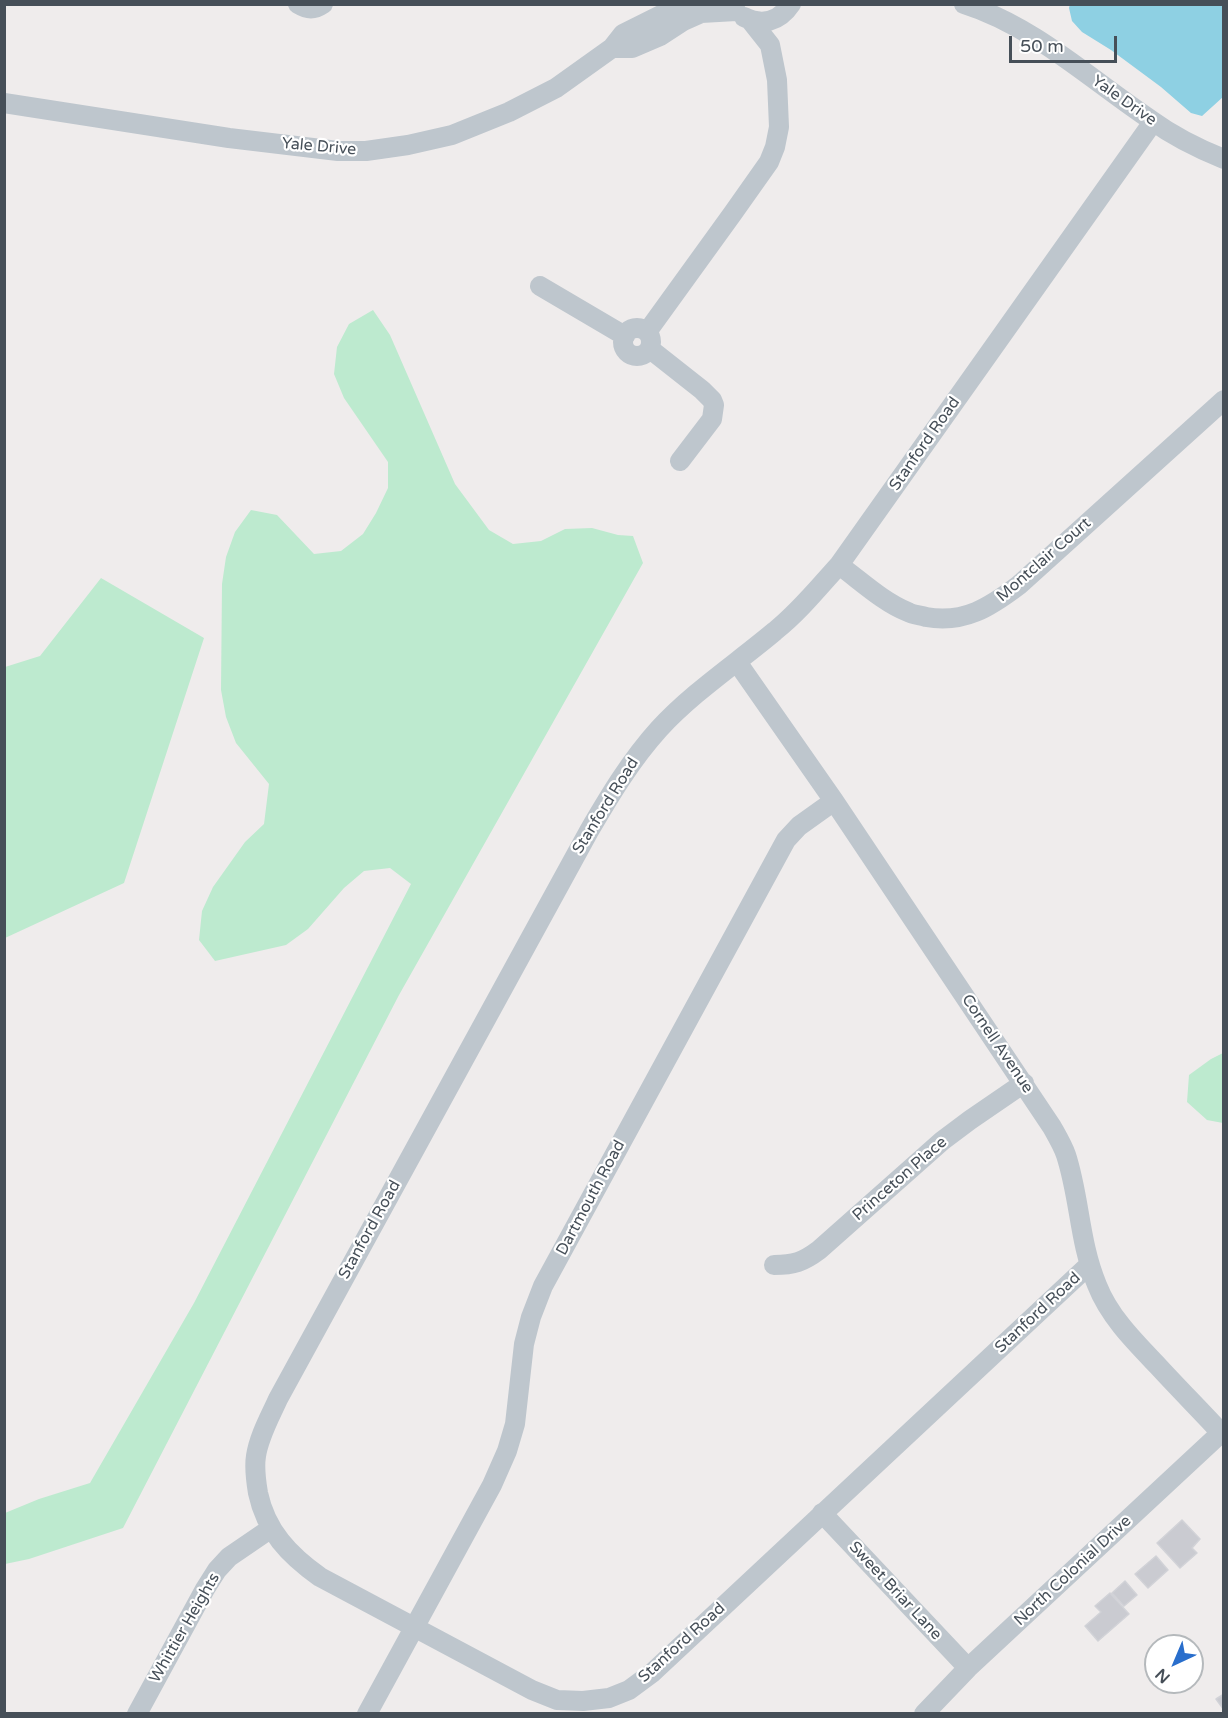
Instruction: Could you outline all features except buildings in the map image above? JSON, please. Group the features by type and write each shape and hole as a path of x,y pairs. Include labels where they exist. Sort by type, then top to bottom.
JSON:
{"street":[{"path":"298,4 305,9 314,9 324,4"},
{"name":"Yale Drive","path":"4,103 229,138 338,151 366,151 408,145 452,135 509,112 556,88 612,48 623,34 683,4"},
{"name":"Yale Drive","path":"964,4 984,11 1019,29 1153,122 1224,159"},
{"path":"770,45 788,8"},
{"name":"Yale Drive","path":"612,48 632,48 660,36 682,21 701,13 740,12 761,22 770,21 788,8"},
{"path":"648,341 769,162 775,147 779,127 779,108 777,80 770,45 740,12"},
{"name":"Stanford Road","path":"1089,1265 652,1673 629,1690 609,1698 583,1701 557,1700 531,1690 320,1577 286,1549 270,1528 260,1501 255,1478 256,1455 278,1399 611,793 660,728 688,702 778,629 839,565 1153,122"},
{"path":"540,286 625,336 634,329 643,330 648,341 712,400 714,405 712,419 680,461"},
{"name":"Montclair Court","path":"839,565 889,602 909,613 936,619 958,618 976,613 996,603 1019,585 1224,400"},
{"name":"Cornell Avenue","path":"736,662 834,801 1052,1127 1066,1153 1083,1245 1089,1265 1097,1287 1111,1312 1137,1344 1223,1433"},
{"name":"Dartmouth Road","path":"367,1713 492,1485 507,1451 515,1424 524,1344 543,1286 786,840 799,826 834,801"},
{"name":"Princeton Place","path":"774,1265 790,1265 807,1259 942,1141 1024,1083"},
{"name":"North Colonial Drive","path":"924,1713 968,1668 1223,1433"},
{"name":"Sweet Briar Lane","path":"822,1513 968,1668"},
{"name":"Whittier Heights","path":"137,1713 217,1570 229,1557 270,1528"}],"green space":[{"path":"373,310 390,335 455,484 489,530 513,544 541,541 565,529 592,528 618,535 633,536 643,563 399,995 123,1528 29,1559 5,1564 5,1513 39,1499 90,1483 194,1303 411,884 390,868 364,871 344,888 308,929 286,945 215,961 199,940 202,911 213,887 245,842 264,824 269,784 236,743 226,717 221,690 222,584 226,557 235,532 251,510 277,515 314,554 341,551 363,534 376,513 388,488 388,462 344,398 334,374 337,347 349,324"},
{"path":"101,578 204,638 124,883 5,938 5,667 40,656"},
{"path":"1223,1053 1223,1123 1207,1120 1187,1102 1189,1075"}],"water":[{"path":"1070,4 1223,5 1223,97 1202,116 1191,113 1161,87 1082,32 1072,21"}]}
